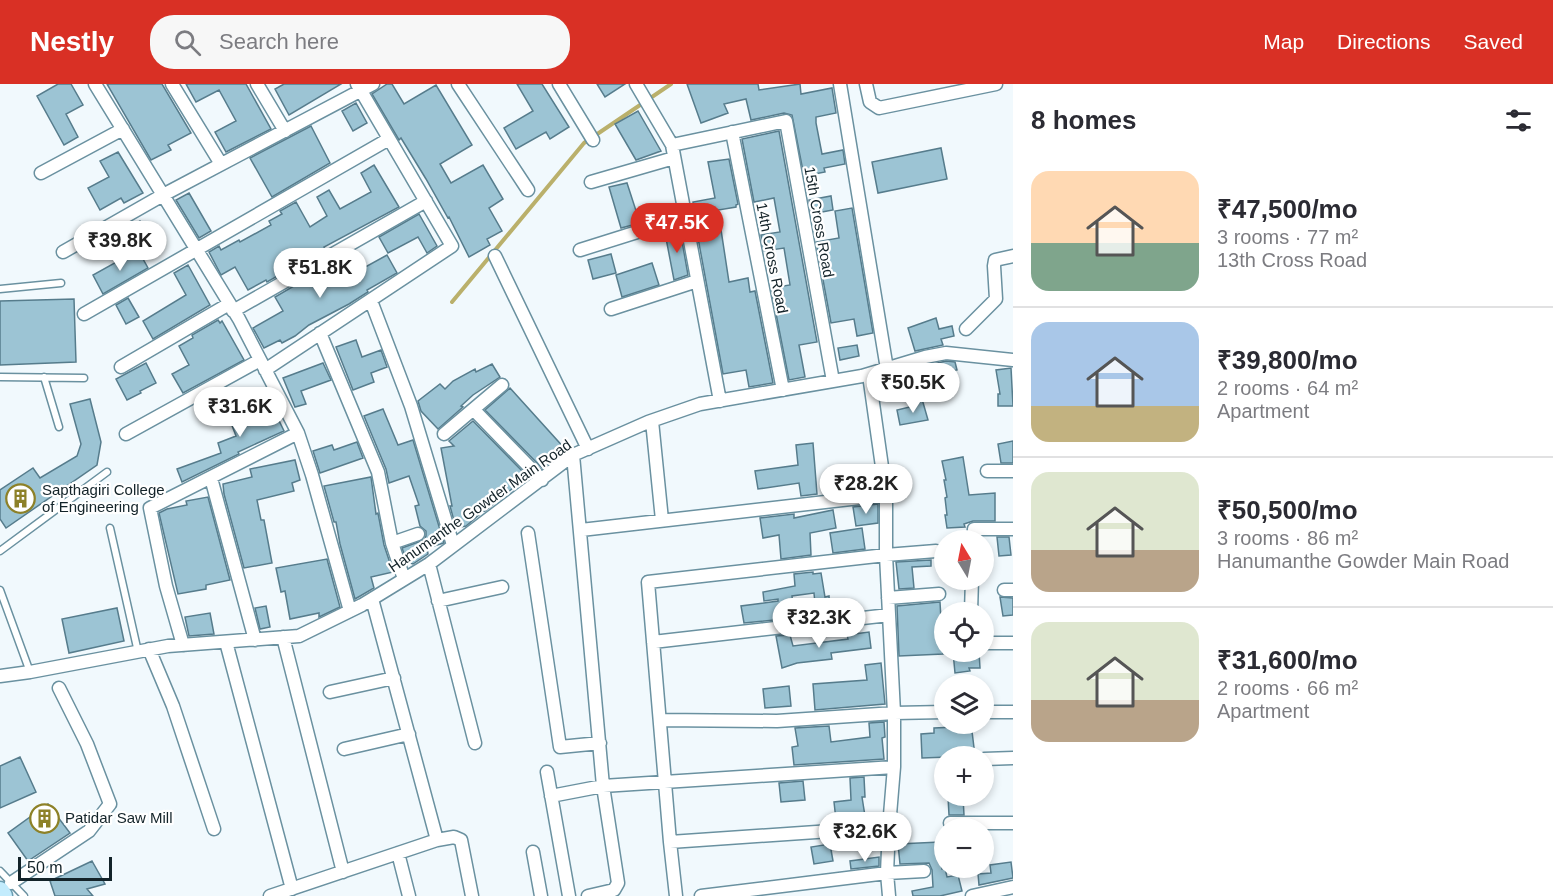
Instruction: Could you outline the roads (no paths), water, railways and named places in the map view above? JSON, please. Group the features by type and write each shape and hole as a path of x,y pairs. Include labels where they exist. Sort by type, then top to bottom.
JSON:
{"street":[{"path":"95,84 232,307 298,433 350,611"},
{"path":"172,84 221,164"},
{"path":"257,84 285,131"},
{"path":"63,252 360,88 373,84"},
{"path":"458,84 528,190"},
{"path":"559,84 593,140"},
{"path":"636,84 673,152 720,401"},
{"path":"840,84 893,367"},
{"path":"866,84 870,102 879,108 996,84"},
{"path":"126,434 320,333 452,246 360,88"},
{"name":"15th Cross Road","path":"732,132 786,122 833,381"},
{"path":"41,173 123,129"},
{"path":"591,182 732,132"},
{"name":"14th Cross Road","path":"732,132 783,390"},
{"path":"84,314 389,138"},
{"path":"122,367 426,201"},
{"path":"580,250 685,217"},
{"path":"495,256 588,449"},
{"path":"966,329 996,299 995,260 1013,256"},
{"path":"610,309 697,281"},
{"path":"371,301 411,406 453,545"},
{"path":"320,333 378,472 392,543 404,579"},
{"name":"Hanumanthe Gowder Main Road","path":"0,676 183,645 299,636 372,599 429,564 573,455 652,421 700,404 869,375 925,357 946,353 1013,360"},
{"path":"869,375 886,495 886,555 894,713 894,767 887,873 889,896"},
{"path":"444,434 502,385"},
{"path":"474,410 542,480"},
{"path":"652,421 662,520"},
{"path":"183,645 166,586 150,508 298,433"},
{"path":"573,455 603,786 618,883 614,890 597,895"},
{"path":"987,471 1013,471"},
{"path":"211,478 255,640"},
{"path":"581,530 886,495"},
{"path":"974,530 1013,529"},
{"path":"528,532 560,747 600,742"},
{"path":"392,543 418,534"},
{"path":"676,896 648,582 934,551"},
{"path":"429,564 475,743"},
{"path":"438,601 502,587"},
{"path":"888,598 939,594"},
{"path":"372,599 437,840"},
{"path":"653,642 889,615"},
{"path":"283,637 343,872"},
{"path":"226,642 292,889"},
{"path":"994,643 1013,643"},
{"path":"144,651 173,706 214,829"},
{"path":"330,692 394,678"},
{"path":"4,886 89,831 110,804 87,744 59,688"},
{"path":"660,720 777,721 934,712"},
{"path":"994,712 1013,712"},
{"path":"344,749 409,734"},
{"path":"994,759 1013,758"},
{"path":"551,796 603,786 894,767"},
{"path":"547,772 568,896"},
{"path":"994,823 1013,823"},
{"path":"670,842 889,827"},
{"path":"270,896 437,840 454,837 461,840 472,896"},
{"path":"533,852 541,896"},
{"path":"398,853 410,896"},
{"path":"701,896 887,873 924,871"},
{"path":"972,896 1013,887"}],"lane":[{"path":"0,289 61,283"},
{"path":"893,367 908,397"},
{"path":"0,377 84,378"},
{"path":"44,377 59,427"},
{"path":"0,551 107,472"},
{"path":"110,528 144,651"},
{"path":"0,590 30,672"},
{"path":"0,871 4,886 24,896"}],"waterway":[{"path":"452,302 584,143 671,84"}],"place":[{"name":"Sapthagiri College of Engineering","path":"21,499"},
{"name":"Patidar Saw Mill","path":"44,818"}]}
